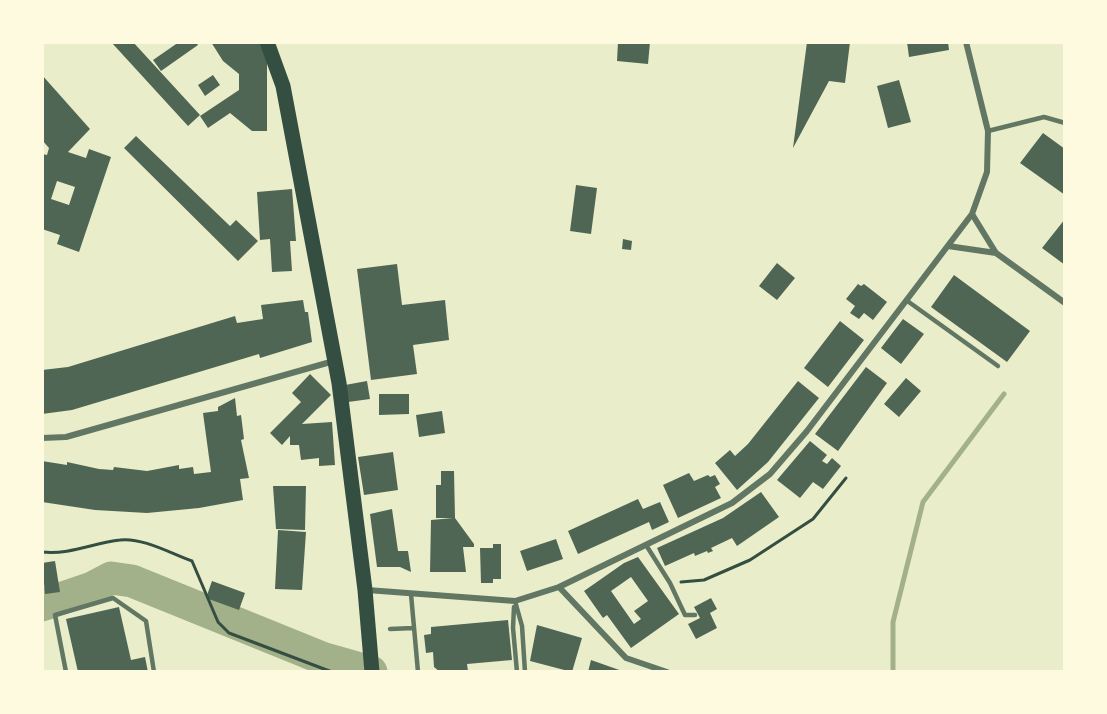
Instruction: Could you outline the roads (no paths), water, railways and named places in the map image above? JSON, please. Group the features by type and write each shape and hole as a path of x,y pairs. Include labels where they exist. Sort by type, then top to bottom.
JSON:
{"main road":[{"path":"267,42 284,86 335,360 365,590 372,672"}],"street":[{"path":"365,590 515,601 559,587 732,503 771,474 807,431 972,214 987,172 988,130 966,42"},
{"path":"972,214 996,253 1065,303"},
{"path":"948,246 996,253"},
{"path":"42,438 66,437 335,360"},
{"path":"559,587 627,658 667,672"}],"lane":[{"path":"988,130 1044,117 1065,123"},
{"path":"906,300 998,366"},
{"path":"646,545 670,583 685,615 695,615"},
{"path":"411,594 418,672"},
{"path":"66,672 55,615 113,598 146,621 154,672"},
{"path":"515,601 513,628 517,672"},
{"path":"515,601 522,626 525,672"},
{"path":"390,629 414,628"}],"waterway":[{"path":"893,672 893,622 923,502 1004,394"},
{"path":"42,605 92,588 111,578 132,581 322,658 371,672"}]}
